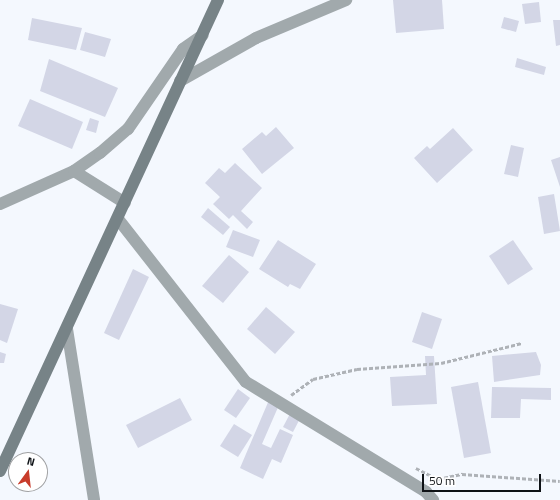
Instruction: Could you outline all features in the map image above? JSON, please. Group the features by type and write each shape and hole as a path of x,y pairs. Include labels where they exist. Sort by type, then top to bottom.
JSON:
{"main road":[{"path":"0,471 118,219 218,0"}],"street":[{"path":"180,81 256,38 346,0"},
{"path":"0,204 74,171 100,153 128,129 183,49 203,35"},
{"path":"74,171 125,203"},
{"path":"118,219 246,382 426,492 433,500"},
{"path":"67,329 94,500"}],"path":[{"path":"293,402 287,398 314,379 357,369 440,363 522,343"},
{"path":"410,465 438,479 462,474 560,480"}],"building":[{"path":"393,0 442,0 444,29 396,33"},
{"path":"539,2 541,22 525,24 522,4"},
{"path":"504,17 519,21 516,32 501,28"},
{"path":"32,18 82,28 76,50 28,40"},
{"path":"553,20 560,20 560,45 556,46"},
{"path":"85,32 111,39 105,57 80,50"},
{"path":"517,58 546,67 544,75 515,67"},
{"path":"49,59 118,88 105,117 40,91"},
{"path":"30,99 83,122 72,149 18,126"},
{"path":"90,118 99,121 96,133 86,130"},
{"path":"276,127 294,148 262,174 242,149 262,132 266,136"},
{"path":"453,128 473,150 437,183 414,158 427,146 430,149"},
{"path":"511,145 524,148 518,177 504,174"},
{"path":"560,157 560,187 551,160"},
{"path":"235,163 262,188 241,211 253,222 247,229 233,215 229,219 213,204 220,197 205,183 219,168 225,173"},
{"path":"554,194 560,231 544,234 538,197"},
{"path":"208,208 230,227 223,235 201,217"},
{"path":"233,230 260,240 253,257 226,247"},
{"path":"278,240 316,264 300,289 290,284 288,287 259,269"},
{"path":"513,240 533,269 508,285 489,256"},
{"path":"229,255 249,272 223,303 202,286"},
{"path":"133,269 149,277 119,340 104,333"},
{"path":"0,304 18,309 7,343 0,340"},
{"path":"266,307 295,332 275,354 247,329"},
{"path":"422,312 442,319 432,349 412,342"},
{"path":"0,352 6,354 4,363 0,363"},
{"path":"536,352 541,365 540,375 494,382 492,356"},
{"path":"425,356 434,356 437,404 392,406 390,377 426,375"},
{"path":"478,382 491,453 464,458 451,387"},
{"path":"492,387 551,388 551,400 521,399 520,418 491,418"},
{"path":"238,389 250,398 236,418 224,410"},
{"path":"180,398 192,420 138,448 126,425"},
{"path":"269,400 279,405 262,444 271,448 280,429 293,435 281,463 272,459 263,479 240,468"},
{"path":"294,406 304,411 293,432 283,427"},
{"path":"234,424 252,435 238,457 220,446"}]}
